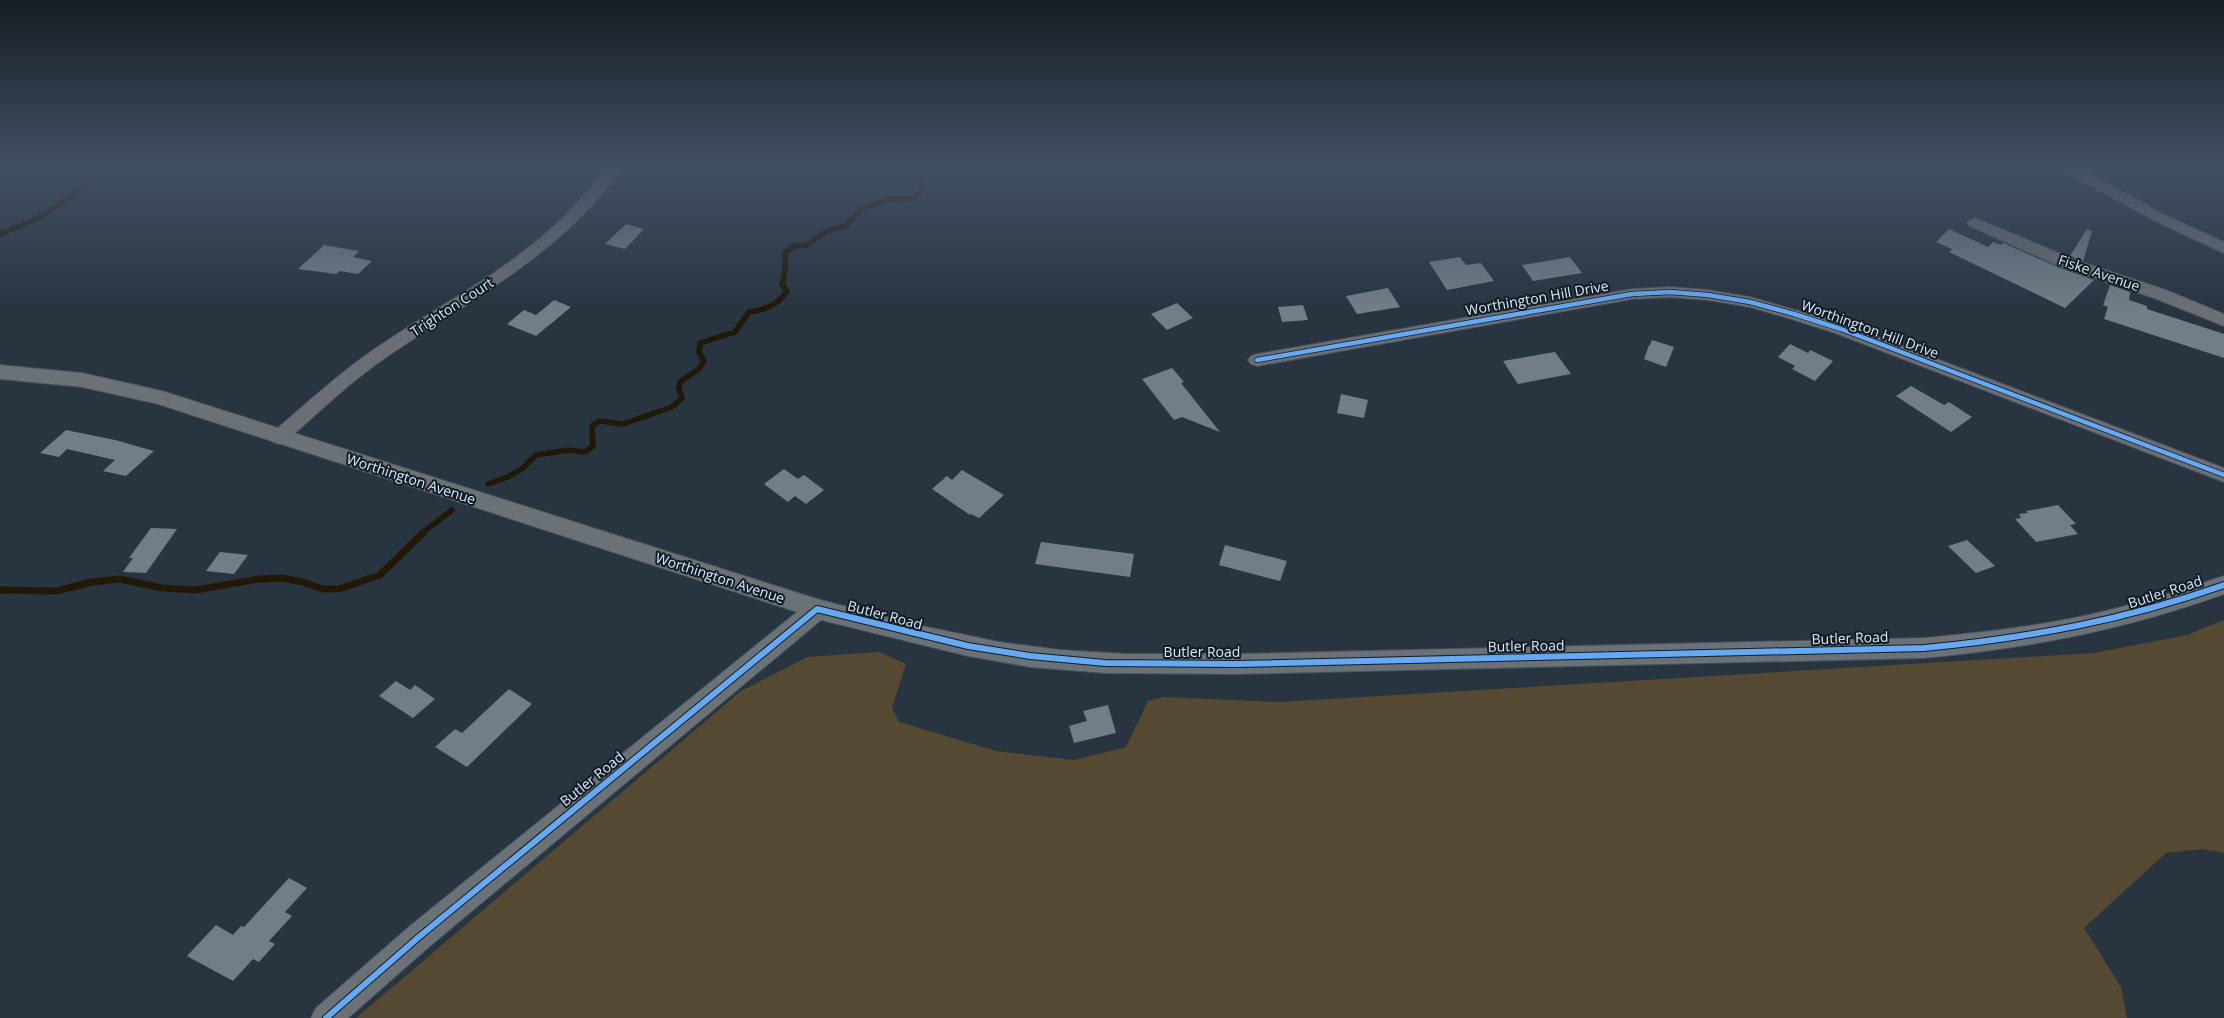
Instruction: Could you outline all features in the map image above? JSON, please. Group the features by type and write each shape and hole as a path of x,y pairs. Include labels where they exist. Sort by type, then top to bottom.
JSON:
{"main road":[{"name":"Worthington Avenue","path":"0,372 57,375 111,384 162,398 818,609"},
{"name":"Butler Road","path":"326,1018 420,936 818,609 926,638 968,647 1060,660 1145,664 1244,664 1924,648 2045,635 2110,622 2180,602 2224,585"}],"street":[{"name":"Trighton Court","path":"279,436 353,373 376,356 488,285 543,243 575,215"},
{"path":"2155,215 2224,248"},
{"name":"Fiske Avenue","path":"1974,223 2068,264 2160,294 2224,320"},
{"name":"Worthington Hill Drive","path":"1257,360 1632,294 1670,292 1708,295 1750,302 1841,329 2224,475"}],"shaded area":[{"path":"2224,620 2224,853 2202,849 2166,853 2084,928 2121,987 2127,1018 356,1018 741,691 807,657 879,652 906,664 892,708 899,722 996,751 1074,760 1126,747 1148,701 1164,697 1279,702 2094,653 2187,635"}],"building":[{"path":"626,224 644,229 625,249 605,244"},
{"path":"1949,229 1988,247 1993,242 2001,245 2003,243 2060,268 2094,280 2065,308 1949,252 1952,249 1936,242"},
{"path":"2087,229 2092,231 2083,261 2070,256"},
{"path":"324,245 359,251 353,257 372,261 358,274 340,271 336,274 298,269"},
{"path":"1460,257 1466,265 1481,263 1494,281 1447,290 1429,262"},
{"path":"1570,257 1582,273 1533,281 1522,265"},
{"path":"2110,285 2130,292 2129,300 2147,306 2147,309 2224,334 2224,358 2104,319 2108,307 2103,305"},
{"path":"1388,288 1400,307 1357,314 1346,296"},
{"path":"554,300 571,307 536,336 507,324 524,310 536,315"},
{"path":"1177,303 1193,318 1167,330 1151,314"},
{"path":"1303,305 1308,320 1282,322 1278,307"},
{"path":"1652,340 1674,347 1666,367 1644,359"},
{"path":"1790,344 1808,353 1810,350 1833,361 1815,381 1792,369 1795,366 1778,357"},
{"path":"1555,352 1571,374 1518,384 1503,361"},
{"path":"1172,368 1184,382 1181,383 1220,432 1182,417 1174,420 1142,379"},
{"path":"1911,386 1944,405 1949,402 1972,417 1951,432 1896,396"},
{"path":"1341,394 1368,400 1364,418 1337,413"},
{"path":"66,430 115,440 154,451 126,476 103,471 115,460 67,449 59,457 40,453"},
{"path":"784,469 798,479 804,475 824,490 806,504 795,496 788,502 764,484"},
{"path":"962,470 1004,495 979,518 971,514 970,515 932,489 947,476 952,480"},
{"path":"2058,505 2076,524 2070,525 2078,534 2036,542 2015,519 2021,518 2019,514 2028,513 2026,511"},
{"path":"151,528 177,529 146,573 123,572 133,558 129,558"},
{"path":"1967,540 1995,566 1976,573 1948,546"},
{"path":"1041,542 1134,554 1130,577 1035,564"},
{"path":"1225,545 1287,561 1280,581 1219,565"},
{"path":"220,552 248,555 234,574 206,571"},
{"path":"396,681 410,690 415,685 435,699 413,718 379,696"},
{"path":"509,689 532,704 467,767 435,747 455,729 462,733"},
{"path":"1108,705 1116,733 1074,743 1069,726 1087,721 1083,711"},
{"path":"289,878 307,888 285,912 292,916 269,941 275,944 259,962 253,959 233,981 187,956 216,925 233,935 241,926 244,927"}],"waterway":[{"path":"0,234 21,226 43,215"},
{"path":"488,484 510,476 524,467 536,455 568,450 585,452 593,446 592,426 600,421 623,424 672,407 682,398 679,389 680,382 699,369 704,361 699,352 700,343 735,332 749,312 771,306 780,300 787,291 782,284 785,271 785,253 794,246 807,245 827,231 846,226 856,215"},
{"path":"421,534 452,510"},
{"path":"0,590 57,591 92,582 120,579 162,588 196,590 259,579 282,578 303,582 323,589 339,589 380,575 423,533"}],"cycle path":[{"path":"1257,360 1632,294 1670,292 1708,295 1750,302 1841,329 2224,475"},
{"path":"326,1018 420,936 817,609 938,640 999,652 1083,662 1236,664 1924,648 2002,640 2076,627 2149,610 2224,585"}]}
